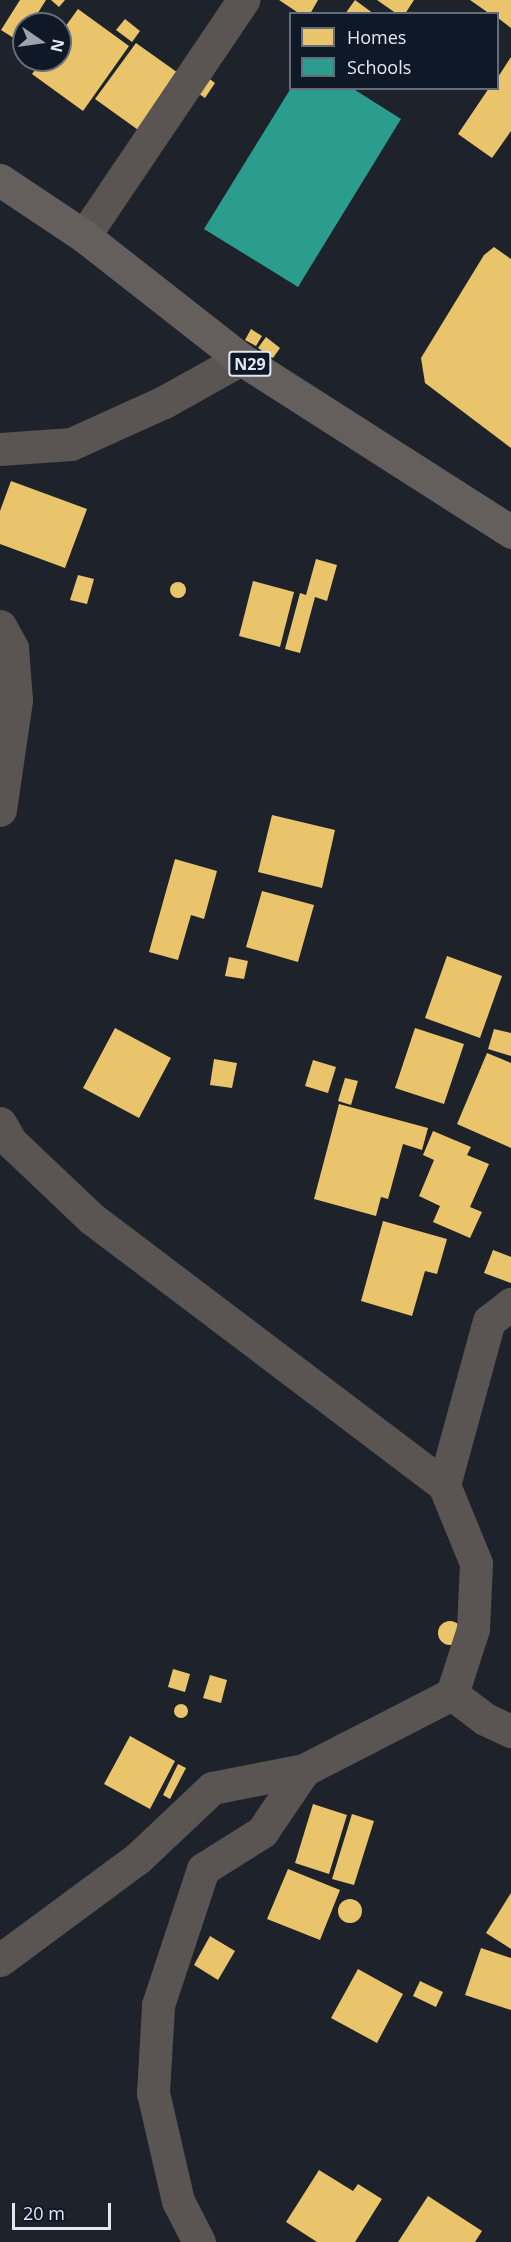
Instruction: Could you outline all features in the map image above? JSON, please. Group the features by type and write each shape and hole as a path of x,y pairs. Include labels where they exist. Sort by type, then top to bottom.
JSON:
{"main road":[{"name":"N29","path":"0,180 84,236 241,359 511,532"}],"street":[{"path":"84,236 243,0"},
{"path":"0,448 70,444 164,402 241,359"},
{"path":"0,626 12,648 16,700 0,810"},
{"path":"0,1123 11,1142 91,1218 444,1485 476,1563 473,1629 452,1694 304,1770 212,1788 138,1858 0,1960"},
{"path":"444,1485 489,1321 511,1304"},
{"path":"452,1694 485,1719 511,1731"},
{"path":"199,2242 178,2201 153,2093 158,2005 203,1869 262,1832 304,1770"}],"building: Homes":[{"path":"20,0 46,0 38,12 12,12"},
{"path":"51,0 65,0 59,7"},
{"path":"279,0 318,0 311,12 297,12"},
{"path":"355,0 371,12 346,12"},
{"path":"377,0 414,0 406,12 394,12"},
{"path":"470,0 511,0 511,28 499,19 499,12 487,12"},
{"path":"78,9 129,46 83,111 32,74 33,72 72,72 72,17"},
{"path":"12,13 12,37 1,30"},
{"path":"125,19 140,31 132,42 116,30"},
{"path":"136,43 188,80 148,137 95,99"},
{"path":"511,57 511,131 492,158 458,134 488,90 499,90 499,75"},
{"path":"200,72 215,83 205,98 189,87"},
{"path":"494,247 511,259 511,448 425,383 421,358 484,255"},
{"path":"251,329 262,336 256,346 245,340"},
{"path":"266,337 280,348 273,358 258,348"},
{"path":"11,481 87,509 65,568 0,544 0,511"},
{"path":"316,559 337,565 327,601 315,597 300,653 285,649 300,593 306,595"},
{"path":"78,575 94,579 87,604 70,600"},
{"path":"253,581 294,592 280,647 239,636"},
{"path":"178,582 184,584 186,590 184,596 178,598 172,596 170,590 172,584"},
{"path":"272,815 335,830 322,888 258,872"},
{"path":"175,859 217,871 204,919 191,915 178,960 149,952"},
{"path":"262,891 314,905 298,962 246,947"},
{"path":"447,956 502,976 480,1038 425,1018"},
{"path":"229,957 248,961 244,979 225,976"},
{"path":"115,1028 171,1058 139,1118 83,1088"},
{"path":"415,1028 464,1044 444,1104 395,1088"},
{"path":"494,1029 511,1033 511,1056 488,1049"},
{"path":"487,1053 511,1063 511,1148 457,1124"},
{"path":"214,1059 237,1063 232,1088 210,1085"},
{"path":"313,1060 336,1067 328,1093 305,1086"},
{"path":"345,1078 358,1081 351,1105 338,1101"},
{"path":"339,1104 428,1128 422,1150 403,1144 388,1199 381,1197 376,1216 314,1199"},
{"path":"433,1131 471,1147 467,1155 489,1164 470,1207 482,1212 470,1238 433,1222 440,1206 419,1196 434,1160 423,1155"},
{"path":"383,1221 447,1239 437,1274 425,1271 412,1316 361,1301"},
{"path":"493,1250 511,1257 511,1283 484,1273"},
{"path":"445,1621 455,1621 462,1628 462,1638 455,1645 445,1645 438,1638 438,1628"},
{"path":"173,1669 190,1674 185,1692 168,1687"},
{"path":"210,1675 227,1680 221,1703 203,1698"},
{"path":"178,1704 184,1704 188,1711 184,1718 178,1718 174,1714 174,1708"},
{"path":"130,1736 175,1761 150,1809 104,1784"},
{"path":"178,1764 186,1768 170,1799 163,1795"},
{"path":"313,1804 347,1815 329,1874 295,1863"},
{"path":"352,1814 374,1821 354,1885 332,1879"},
{"path":"288,1869 340,1890 320,1940 267,1919"},
{"path":"511,1893 511,1949 486,1933"},
{"path":"350,1899 358,1903 362,1911 358,1919 350,1923 342,1919 338,1911 342,1903"},
{"path":"210,1936 235,1951 218,1980 194,1965"},
{"path":"481,1948 511,1958 511,2010 465,1995"},
{"path":"358,1969 403,1994 377,2043 331,2018"},
{"path":"420,1981 443,1992 436,2007 413,1996"},
{"path":"319,2170 353,2191 358,2184 382,2199 355,2242 317,2242 286,2222"},
{"path":"428,2196 482,2231 475,2242 398,2242"}],"building: Schools":[{"path":"290,90 355,90 401,119 298,287 204,229"}]}
